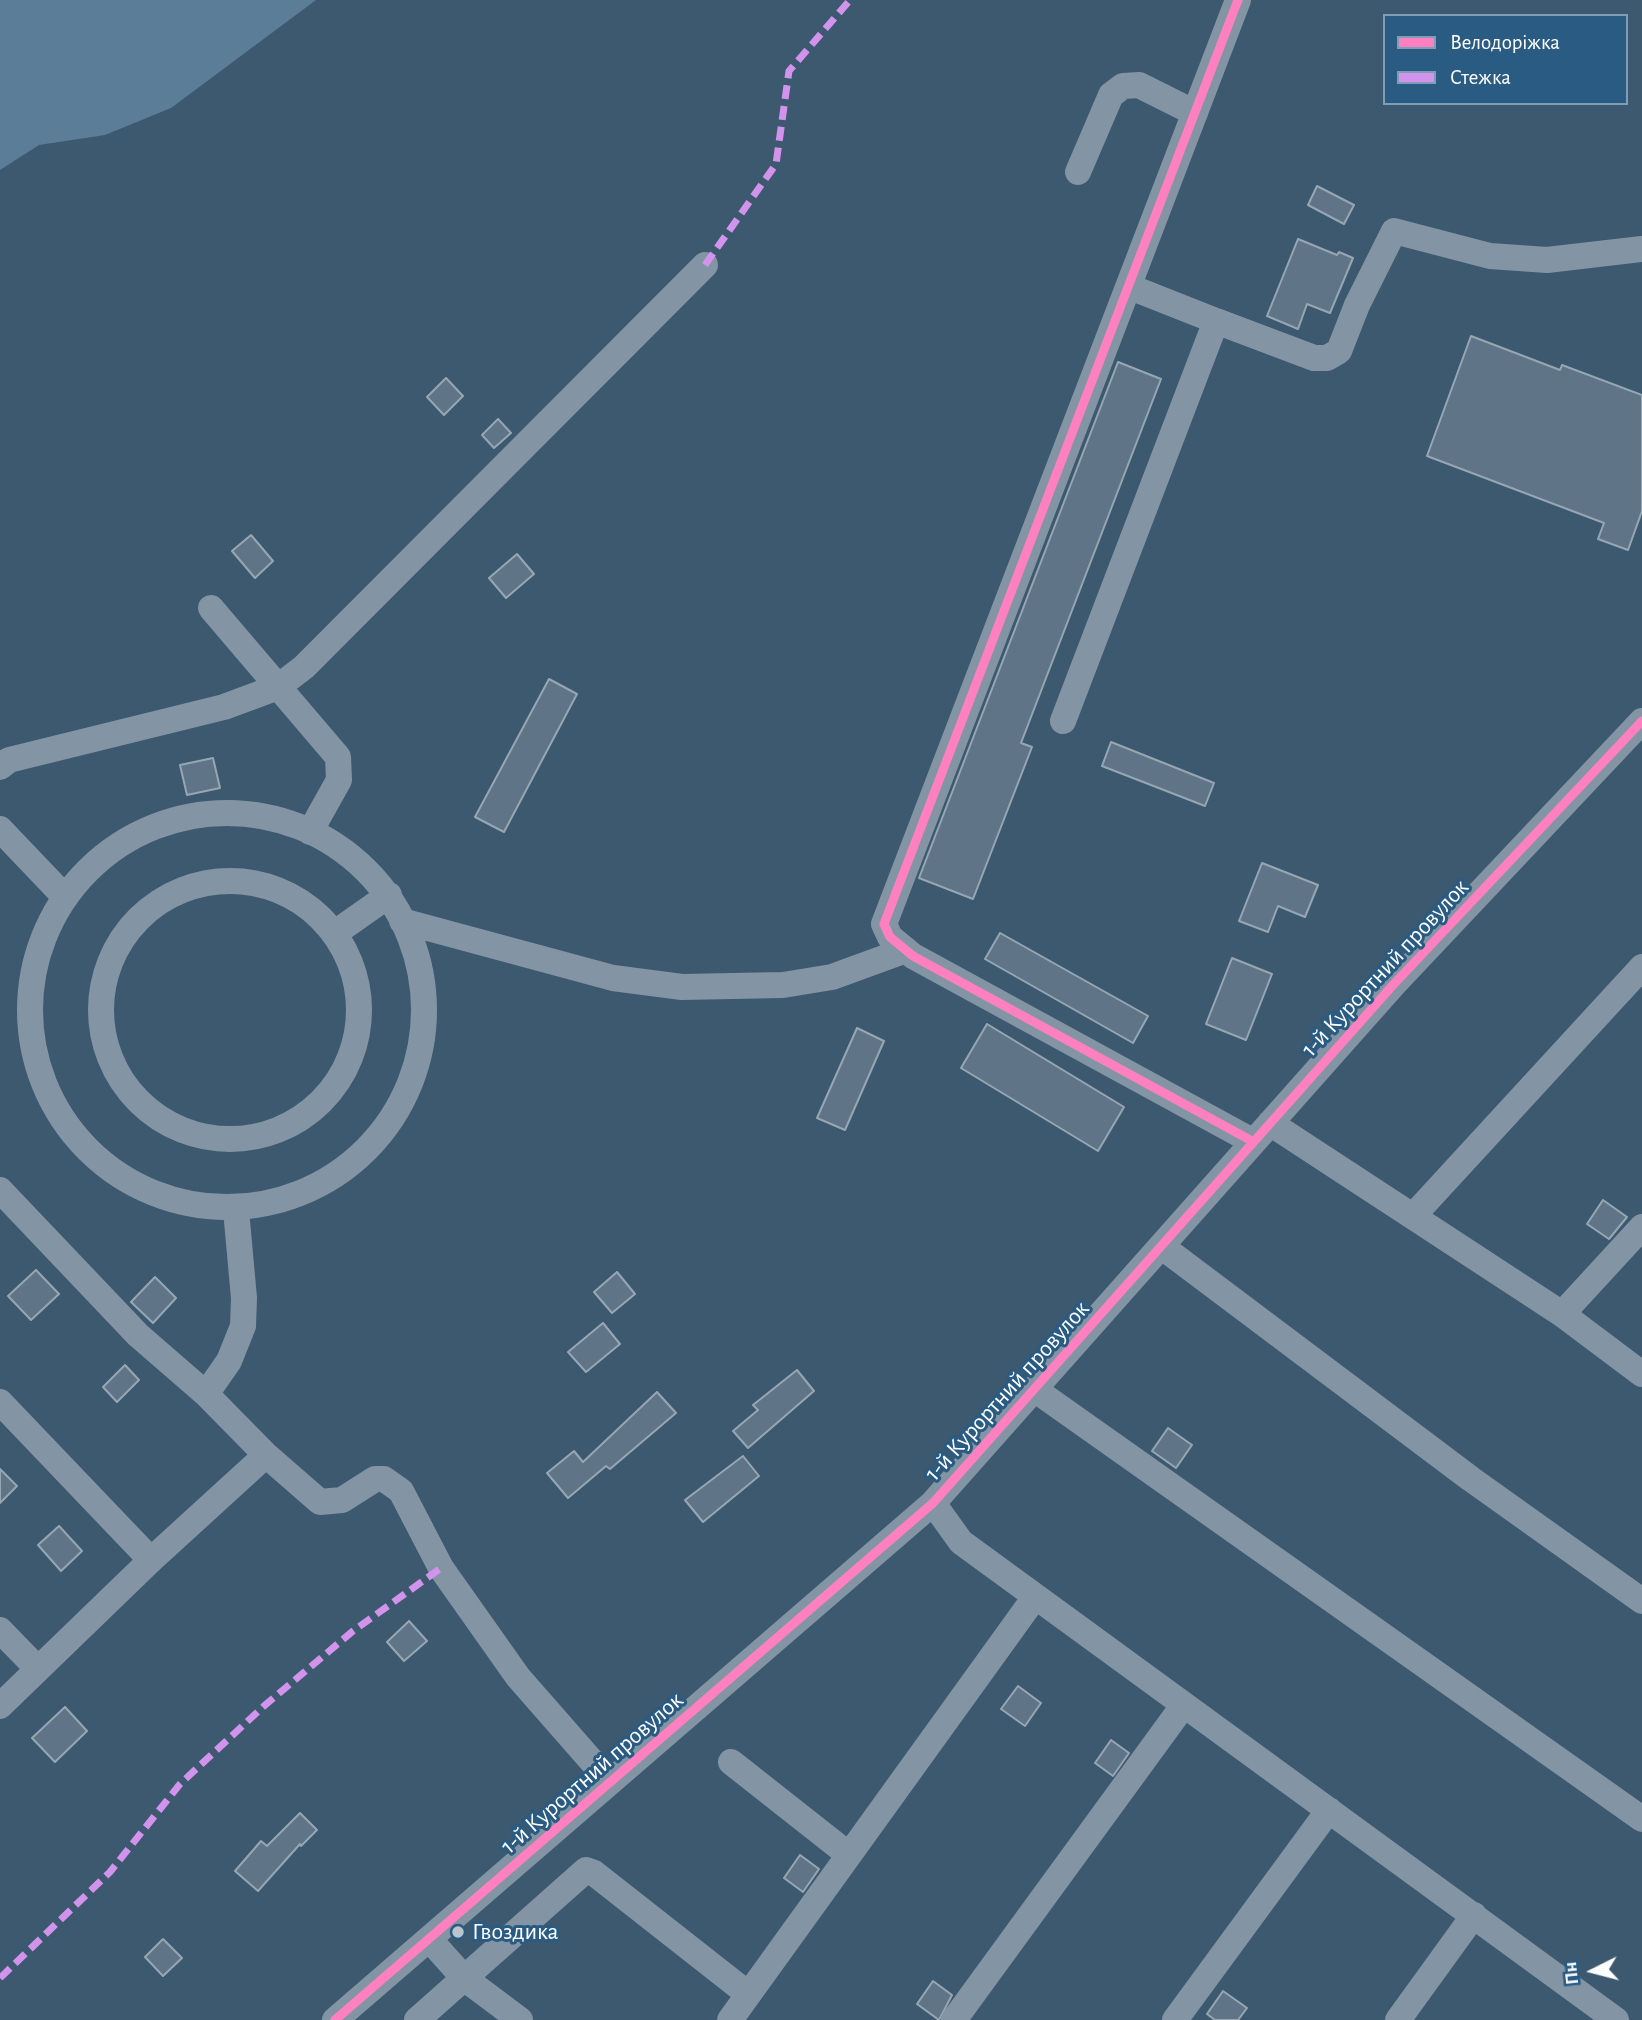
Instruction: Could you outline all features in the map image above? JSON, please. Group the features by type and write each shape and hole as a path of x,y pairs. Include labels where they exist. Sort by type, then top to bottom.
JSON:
{"street":[{"path":"1238,0 884,924 890,937 906,950 1261,1132 1413,1216 1562,1314 1642,1374"},
{"path":"1078,172 1111,95 1124,86 1139,85 1195,113"},
{"path":"1130,287 1314,358 1327,359 1339,351 1357,305 1394,232 1490,256 1546,260 1642,248"},
{"path":"0,767 9,761 225,707 278,687 304,667 705,265"},
{"path":"1063,721 1216,321"},
{"path":"211,608 338,757 339,780 310,832"},
{"name":"1-й Курортний провулок","path":"335,2020 933,1503 1393,985 1642,721"},
{"path":"226,811 289,821 345,850 389,895 416,950 425,1010 417,1070 390,1124 348,1168 295,1198 236,1210 173,1202 116,1176 70,1133 40,1077 28,1015 37,952 64,896 108,850 164,821 226,811"},
{"path":"0,829 64,896"},
{"path":"223,879 265,884 304,903 335,933 354,971 360,1014 352,1056 330,1093 298,1122 258,1138 215,1140 174,1128 139,1103 113,1068 100,1027 102,984 117,944 144,911 181,888 223,879"},
{"path":"335,933 389,895"},
{"path":"402,920 613,978 682,987 783,985 832,977 906,950"},
{"path":"1413,1216 1642,967"},
{"path":"0,1190 138,1335 206,1394 265,1455 320,1503 342,1500 375,1479 384,1479 401,1491 441,1568 510,1666 610,1782"},
{"path":"206,1394 229,1361 243,1326 244,1298 236,1210"},
{"path":"1562,1314 1642,1227"},
{"path":"1161,1246 1471,1479 1642,1601"},
{"path":"1034,1389 1642,1819"},
{"path":"0,1402 151,1560"},
{"path":"0,1706 151,1560 265,1455"},
{"path":"933,1503 961,1542 1616,2020"},
{"path":"730,2020 1035,1597"},
{"path":"0,1630 38,1669"},
{"path":"954,2020 1183,1706"},
{"path":"731,1762 849,1855"},
{"path":"1175,2020 1329,1810"},
{"path":"417,2020 586,1870 594,1873 748,1994"},
{"path":"1398,2020 1474,1915"},
{"path":"430,1940 464,1978 514,2018"}],"water":[{"path":"0,0 316,0 171,108 105,135 39,145 0,170"}],"building":[{"path":"1317,186 1354,205 1344,224 1308,205"},
{"path":"1298,239 1337,255 1339,252 1353,258 1330,313 1307,304 1298,329 1267,316"},
{"path":"1471,336 1560,370 1562,365 1642,395 1642,511 1628,550 1598,539 1604,523 1427,456"},
{"path":"1118,362 1161,379 1021,743 1032,747 973,899 919,878"},
{"path":"446,378 463,396 444,415 427,397"},
{"path":"498,419 511,433 494,448 482,435"},
{"path":"251,535 273,561 255,578 232,551"},
{"path":"517,554 534,574 506,598 489,578"},
{"path":"549,679 577,694 504,832 475,817"},
{"path":"1111,742 1214,783 1205,806 1102,766"},
{"path":"213,758 220,788 187,795 180,765"},
{"path":"1262,863 1318,885 1305,917 1278,906 1268,932 1239,921"},
{"path":"1000,933 1148,1016 1133,1043 985,959"},
{"path":"1232,958 1272,974 1246,1040 1206,1024"},
{"path":"987,1024 1124,1107 1098,1151 961,1068"},
{"path":"857,1028 884,1041 845,1130 817,1118"},
{"path":"1603,1200 1627,1217 1609,1239 1587,1224"},
{"path":"36,1270 59,1294 31,1320 8,1296"},
{"path":"617,1272 635,1294 612,1313 594,1292"},
{"path":"155,1277 176,1298 153,1323 131,1302"},
{"path":"603,1323 620,1344 586,1372 568,1352"},
{"path":"125,1365 139,1380 117,1402 103,1387"},
{"path":"797,1370 814,1391 748,1448 733,1431 758,1410 753,1405"},
{"path":"657,1392 676,1413 610,1469 606,1466 568,1498 547,1473 574,1451 583,1462"},
{"path":"1168,1428 1192,1445 1176,1468 1152,1451"},
{"path":"743,1456 759,1476 703,1522 685,1500"},
{"path":"0,1469 17,1486 0,1503"},
{"path":"59,1526 82,1551 61,1571 38,1545"},
{"path":"409,1621 427,1641 404,1661 387,1642"},
{"path":"1018,1686 1041,1703 1025,1726 1001,1709"},
{"path":"65,1707 87,1731 55,1762 32,1738"},
{"path":"1111,1740 1129,1753 1113,1776 1095,1763"},
{"path":"300,1813 317,1830 301,1846 300,1844 258,1891 235,1871 261,1841 267,1846"},
{"path":"800,1855 819,1869 803,1892 784,1878"},
{"path":"163,1939 182,1958 163,1976 145,1957"},
{"path":"933,1981 952,1995 939,2020 917,2004"},
{"path":"1223,1991 1247,2008 1238,2020 1215,2020 1207,2014"}],"marked path":[{"path":"705,265 776,164 789,71 850,0"},
{"path":"0,1978 110,1872 180,1784 264,1706 353,1631 441,1568"}],"cycle path":[{"path":"1238,0 884,924 890,937 913,956 1252,1141"},
{"path":"335,2020 933,1503 1393,985 1642,721"}],"place":[{"name":"Гвоздика","path":"458,1932"}]}
